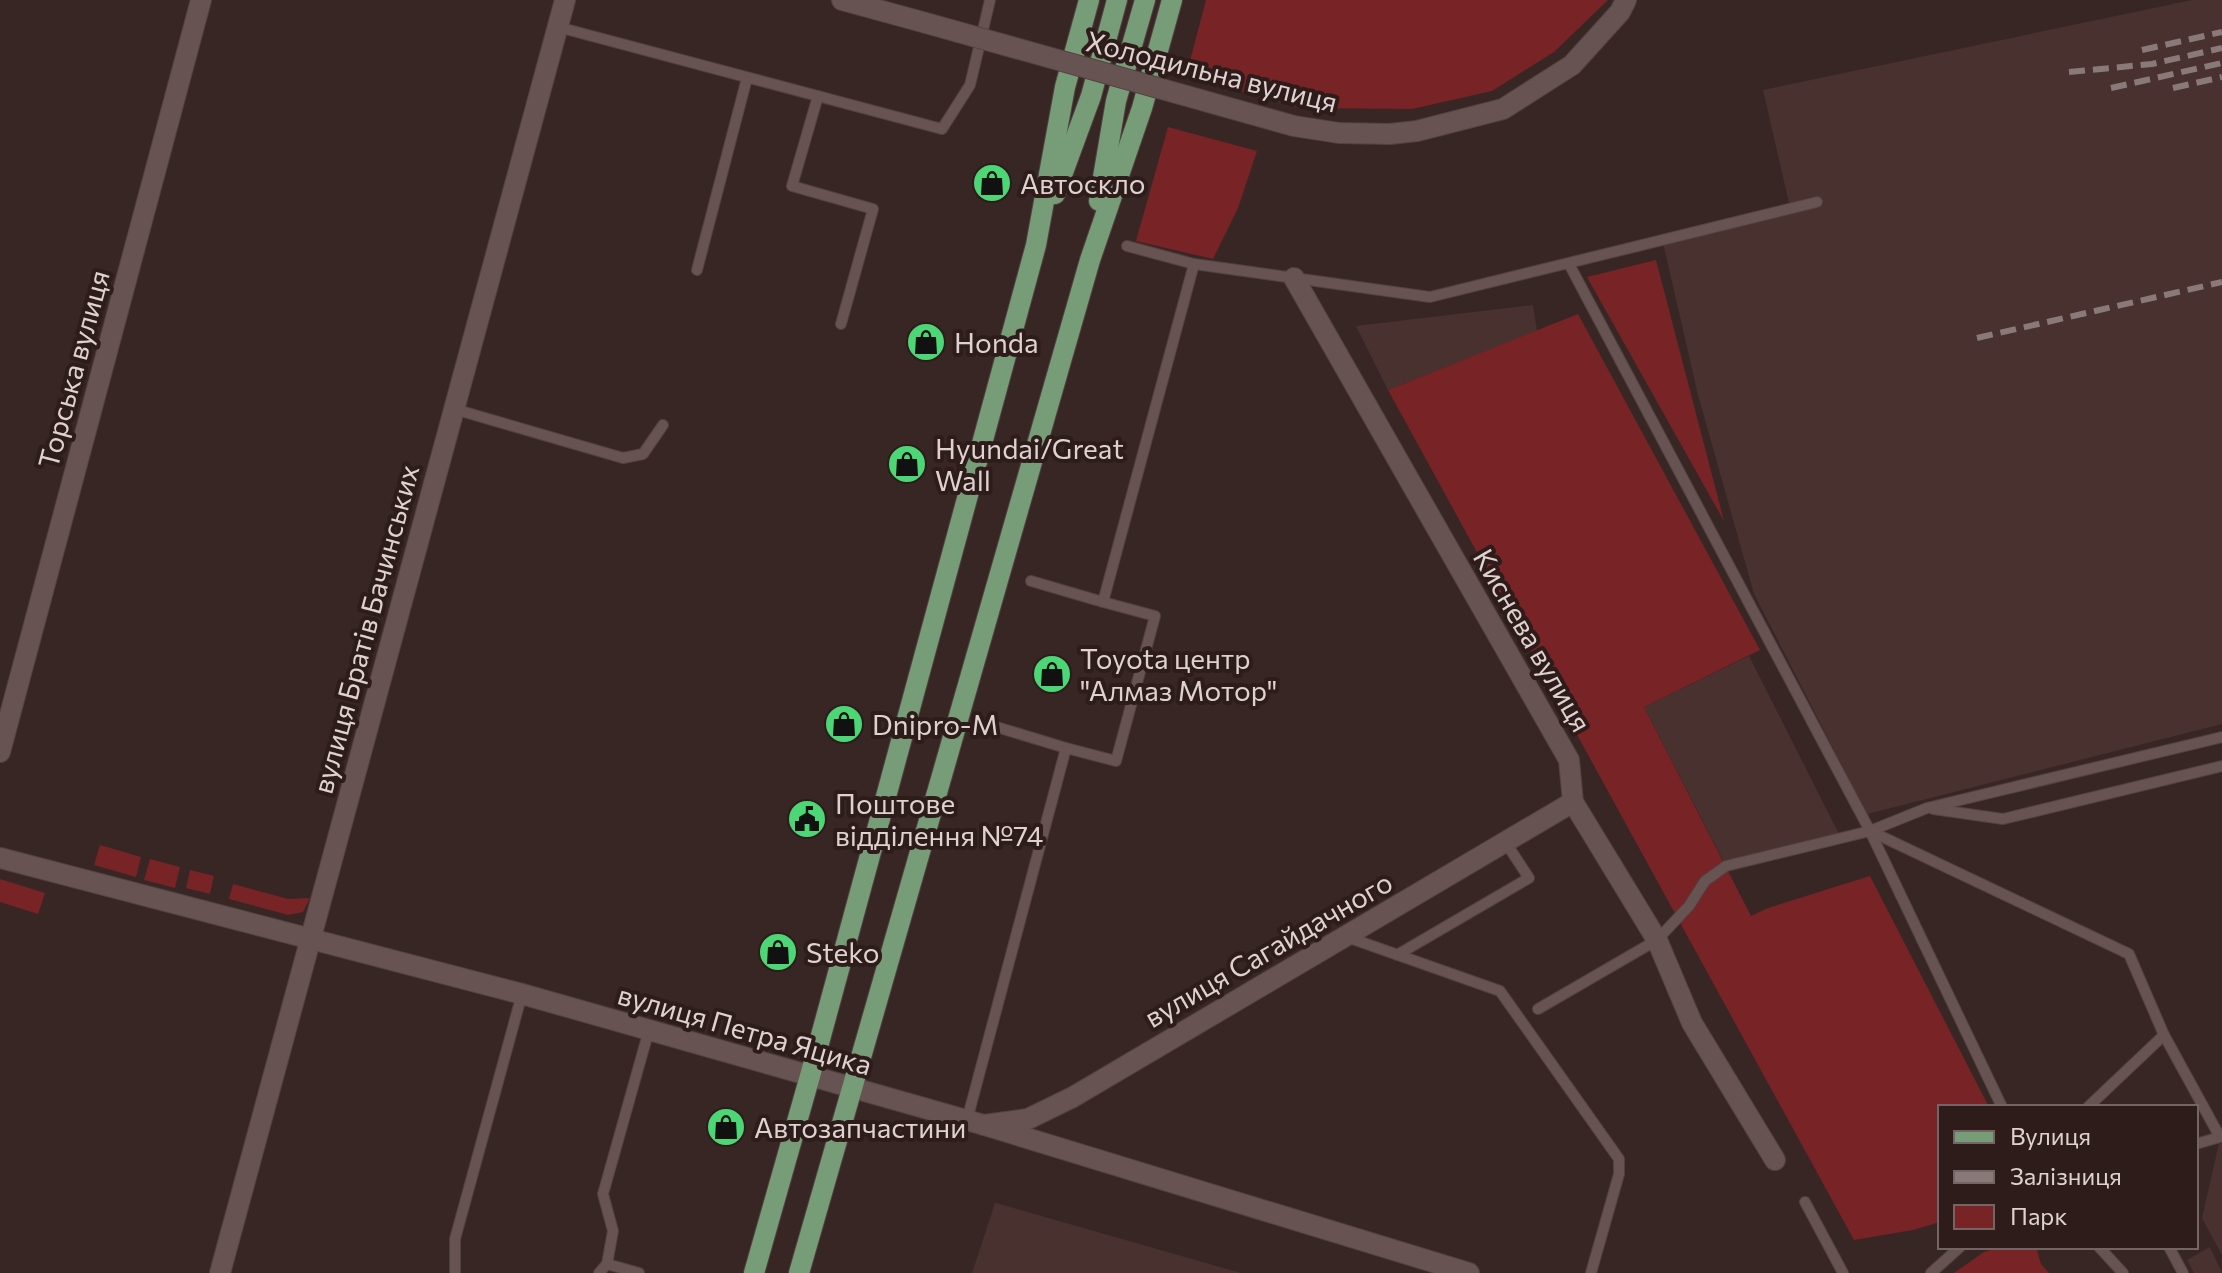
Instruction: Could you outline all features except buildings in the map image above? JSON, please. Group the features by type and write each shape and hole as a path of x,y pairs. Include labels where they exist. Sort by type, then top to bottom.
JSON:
{"main road":[{"path":"754,1273 1036,245 1065,87 1089,0"},
{"path":"1036,245 1091,96 1117,0"},
{"path":"1090,260 1116,101 1145,0"},
{"path":"799,1273 1090,260 1142,108 1172,0"}],"street":[{"name":"Торська вулиця","path":"0,752 201,0"},
{"name":"вулиця Братів Бачинських","path":"220,1273 565,0"},
{"name":"Холодильна вулиця","path":"842,0 1294,126 1339,133 1390,134 1417,131 1503,109 1572,65 1620,12 1626,0"},
{"name":"Киснева вулиця","path":"1294,278 1569,760 1573,802 1657,940 1692,1023 1775,1160"},
{"name":"вулиця Сагайдачного","path":"975,1123 1028,1119 1073,1097 1573,802"},
{"name":"вулиця Петра Яцика","path":"0,858 522,994 975,1123 1448,1270 1469,1273"}],"lane":[{"path":"558,27 942,129 970,85 990,0"},
{"path":"697,270 747,78"},
{"path":"818,96 792,186 873,209 841,324"},
{"path":"1127,246 1194,264 1430,297 1817,202"},
{"path":"1103,602 1194,264"},
{"path":"1569,264 1870,831 2001,1105"},
{"path":"454,409 623,458 643,454 663,425"},
{"path":"990,725 1116,761 1155,616 1031,581"},
{"path":"1538,1009 1657,940 1689,906 1705,881 1726,866 1870,831 1927,808 2222,737"},
{"path":"975,1123 1066,748"},
{"path":"1927,808 2003,819 2222,766"},
{"path":"1870,831 2129,954 2164,1035 2221,1137 2198,1143"},
{"path":"1397,955 1529,878 1506,843"},
{"path":"1345,936 1500,991 1619,1159 1619,1174 1591,1273"},
{"path":"455,1273 455,1239 522,994"},
{"path":"599,1273 607,1264 613,1231 603,1194 649,1030"},
{"path":"2090,1105 2164,1035"},
{"path":"1805,1202 1843,1273"},
{"path":"1931,1273 1958,1249"},
{"path":"2101,1249 2123,1273"},
{"path":"2170,1249 2183,1273"},
{"path":"607,1264 639,1273"}],"shaded area":[{"path":"2192,0 2222,0 2222,724 1867,814 1754,594 1698,395 1661,234 1789,203 1763,90"},
{"path":"1533,305 1537,331 1388,390 1356,326"},
{"path":"1749,656 1841,838 1726,866 1644,707"},
{"path":"2222,1130 2222,1255 2202,1218"},
{"path":"996,1203 1241,1273 972,1273"},
{"path":"2210,1247 2222,1273 2194,1273 2187,1260"}],"green space":[{"path":"1206,0 1608,0 1554,52 1492,91 1412,109 1299,108 1186,76"},
{"path":"1168,127 1257,151 1238,208 1213,259 1136,241"},
{"path":"1656,260 1724,521 1587,277"},
{"path":"1578,314 1760,650 1644,707 1751,916 1870,876 1988,1105 1938,1105 1938,1223 1854,1240 1388,390"},
{"path":"100,845 141,857 136,877 94,865"},
{"path":"150,859 180,867 175,888 144,880"},
{"path":"190,870 214,876 210,894 186,888"},
{"path":"0,879 45,893 38,914 0,902"},
{"path":"233,884 288,899 310,898 303,912 288,915 229,899"},
{"path":"1994,1249 2037,1249 2041,1264 2049,1273 1954,1273 1984,1252"}],"railway":[{"path":"2142,50 2222,32"},
{"path":"2069,72 2152,64 2222,48"},
{"path":"2111,88 2222,63"},
{"path":"2173,88 2222,77"},
{"path":"1977,338 2222,282"}],"place":[{"name":"Автоскло","path":"992,183"},
{"name":"Honda","path":"926,342"},
{"name":"Hyundai/Great Wall","path":"907,464"},
{"name":"Toyota центр \"Алмаз Мотор\"","path":"1052,674"},
{"name":"Dnipro-M","path":"844,724"},
{"name":"Поштове відділення №74","path":"807,819"},
{"name":"Steko","path":"778,952"},
{"name":"Автозапчастини","path":"726,1127"}]}
